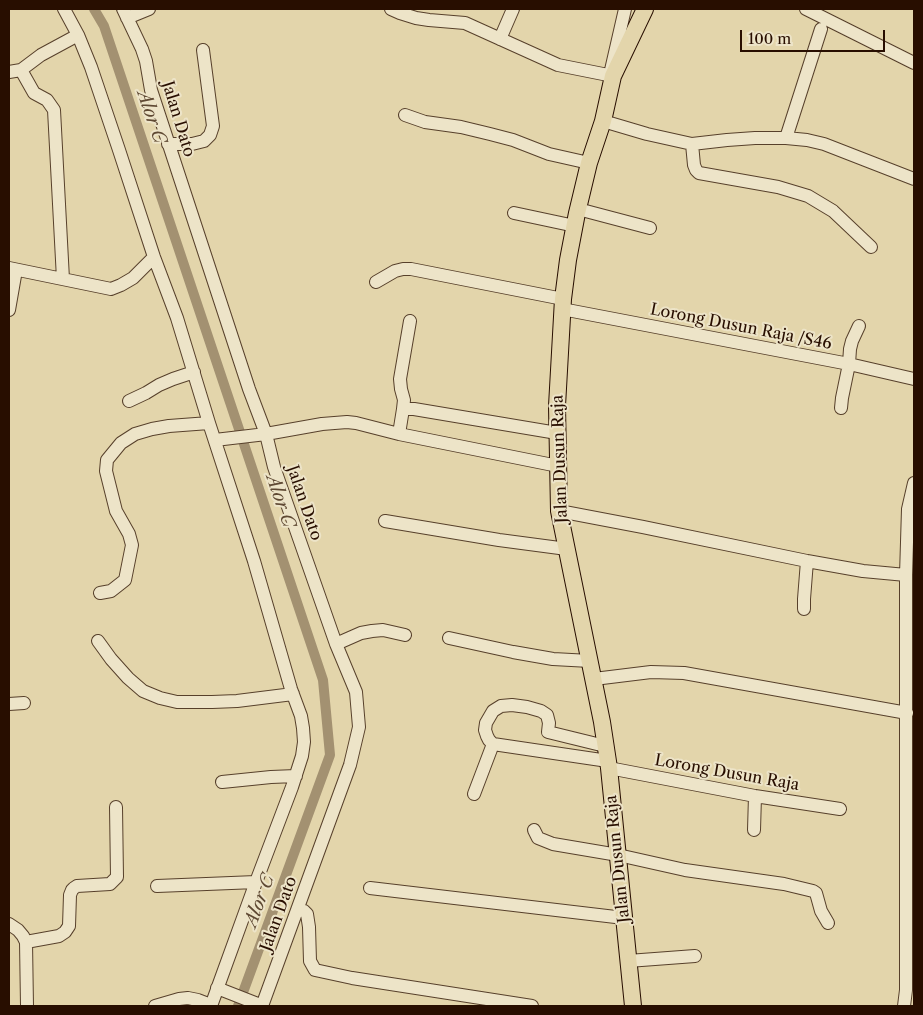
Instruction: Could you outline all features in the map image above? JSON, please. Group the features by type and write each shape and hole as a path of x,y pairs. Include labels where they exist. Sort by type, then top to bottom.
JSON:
{"main road":[{"name":"Jalan Dusun Raja","path":"633,1006 602,722 559,511 557,406 562,304 578,209 589,163 603,121 611,76 645,9"}],"street":[{"path":"64,9 78,35 91,67 154,257 177,318 209,423 217,439 301,716 303,728 302,756 296,776 256,882 219,989 211,1006 188,998 155,1006"},
{"path":"125,13 149,9"},
{"path":"500,39 513,9"},
{"path":"399,10 430,20 465,23 558,66 611,76 625,9"},
{"path":"806,9 914,63"},
{"name":"Jalan Dato","path":"125,13 146,61 151,90 168,144 274,467 336,644 356,692 359,727 350,765 262,1006"},
{"path":"786,138 821,29"},
{"path":"63,279 54,110 47,100 34,94 15,71 41,54 78,35"},
{"path":"168,144 192,144 204,140 210,134 213,126 203,50"},
{"path":"405,115 425,122 461,127 513,140 549,154 589,163"},
{"path":"603,121 647,134 692,144 755,138 807,140 824,144 914,179"},
{"path":"692,144 694,165 699,173 778,187 808,196 832,211 871,247"},
{"path":"578,209 650,228"},
{"path":"514,213 575,226"},
{"path":"9,310 12,269 111,288 133,278 154,257"},
{"name":"Lorong Dusun Raja /S46","path":"376,282 395,271 412,269 562,304 914,379"},
{"path":"399,434 404,400 400,389 400,379 410,321"},
{"path":"841,408 852,341 858,326"},
{"path":"129,401 159,385 194,372"},
{"path":"403,409 414,409 557,433"},
{"path":"217,439 347,422 558,466"},
{"path":"100,593 111,591 125,580 132,546 129,534 116,511 106,471 107,460 121,443 136,434 169,426 209,423"},
{"path":"904,1006 906,990 906,575 908,509 914,483"},
{"path":"559,511 807,561 863,571 906,575"},
{"path":"385,521 566,549"},
{"path":"804,609 807,561"},
{"path":"336,644 361,633 372,631 383,630 406,635"},
{"path":"449,638 533,656 590,661"},
{"path":"98,640 111,659 128,678 143,691 160,698 177,702 212,702 293,694"},
{"path":"594,679 651,672 684,673 907,713"},
{"path":"9,704 24,703"},
{"path":"538,751 542,739 548,732 548,718 544,712 512,705 501,706 493,711 486,722 485,730 493,744 538,751 607,758"},
{"path":"548,732 607,758"},
{"path":"474,794 493,744"},
{"name":"Lorong Dusun Raja","path":"607,758 755,796 840,809"},
{"path":"222,782 296,776"},
{"path":"754,830 755,796"},
{"path":"26,942 59,936 65,932 68,926 70,895 74,888 77,886 110,884 117,877 116,807"},
{"path":"534,830 538,838 552,844 618,855 685,870 784,884 813,891 816,894 821,912 828,923"},
{"path":"157,886 256,882"},
{"path":"370,888 624,918"},
{"path":"298,909 307,914 310,961 315,970 352,978 532,1006"},
{"path":"9,924 18,930 26,942 27,1006"},
{"path":"628,961 695,956"},
{"path":"219,989 262,1006"}],"waterway":[{"name":"Alor C","path":"94,9 104,26 323,680 330,755 238,1006"}]}
